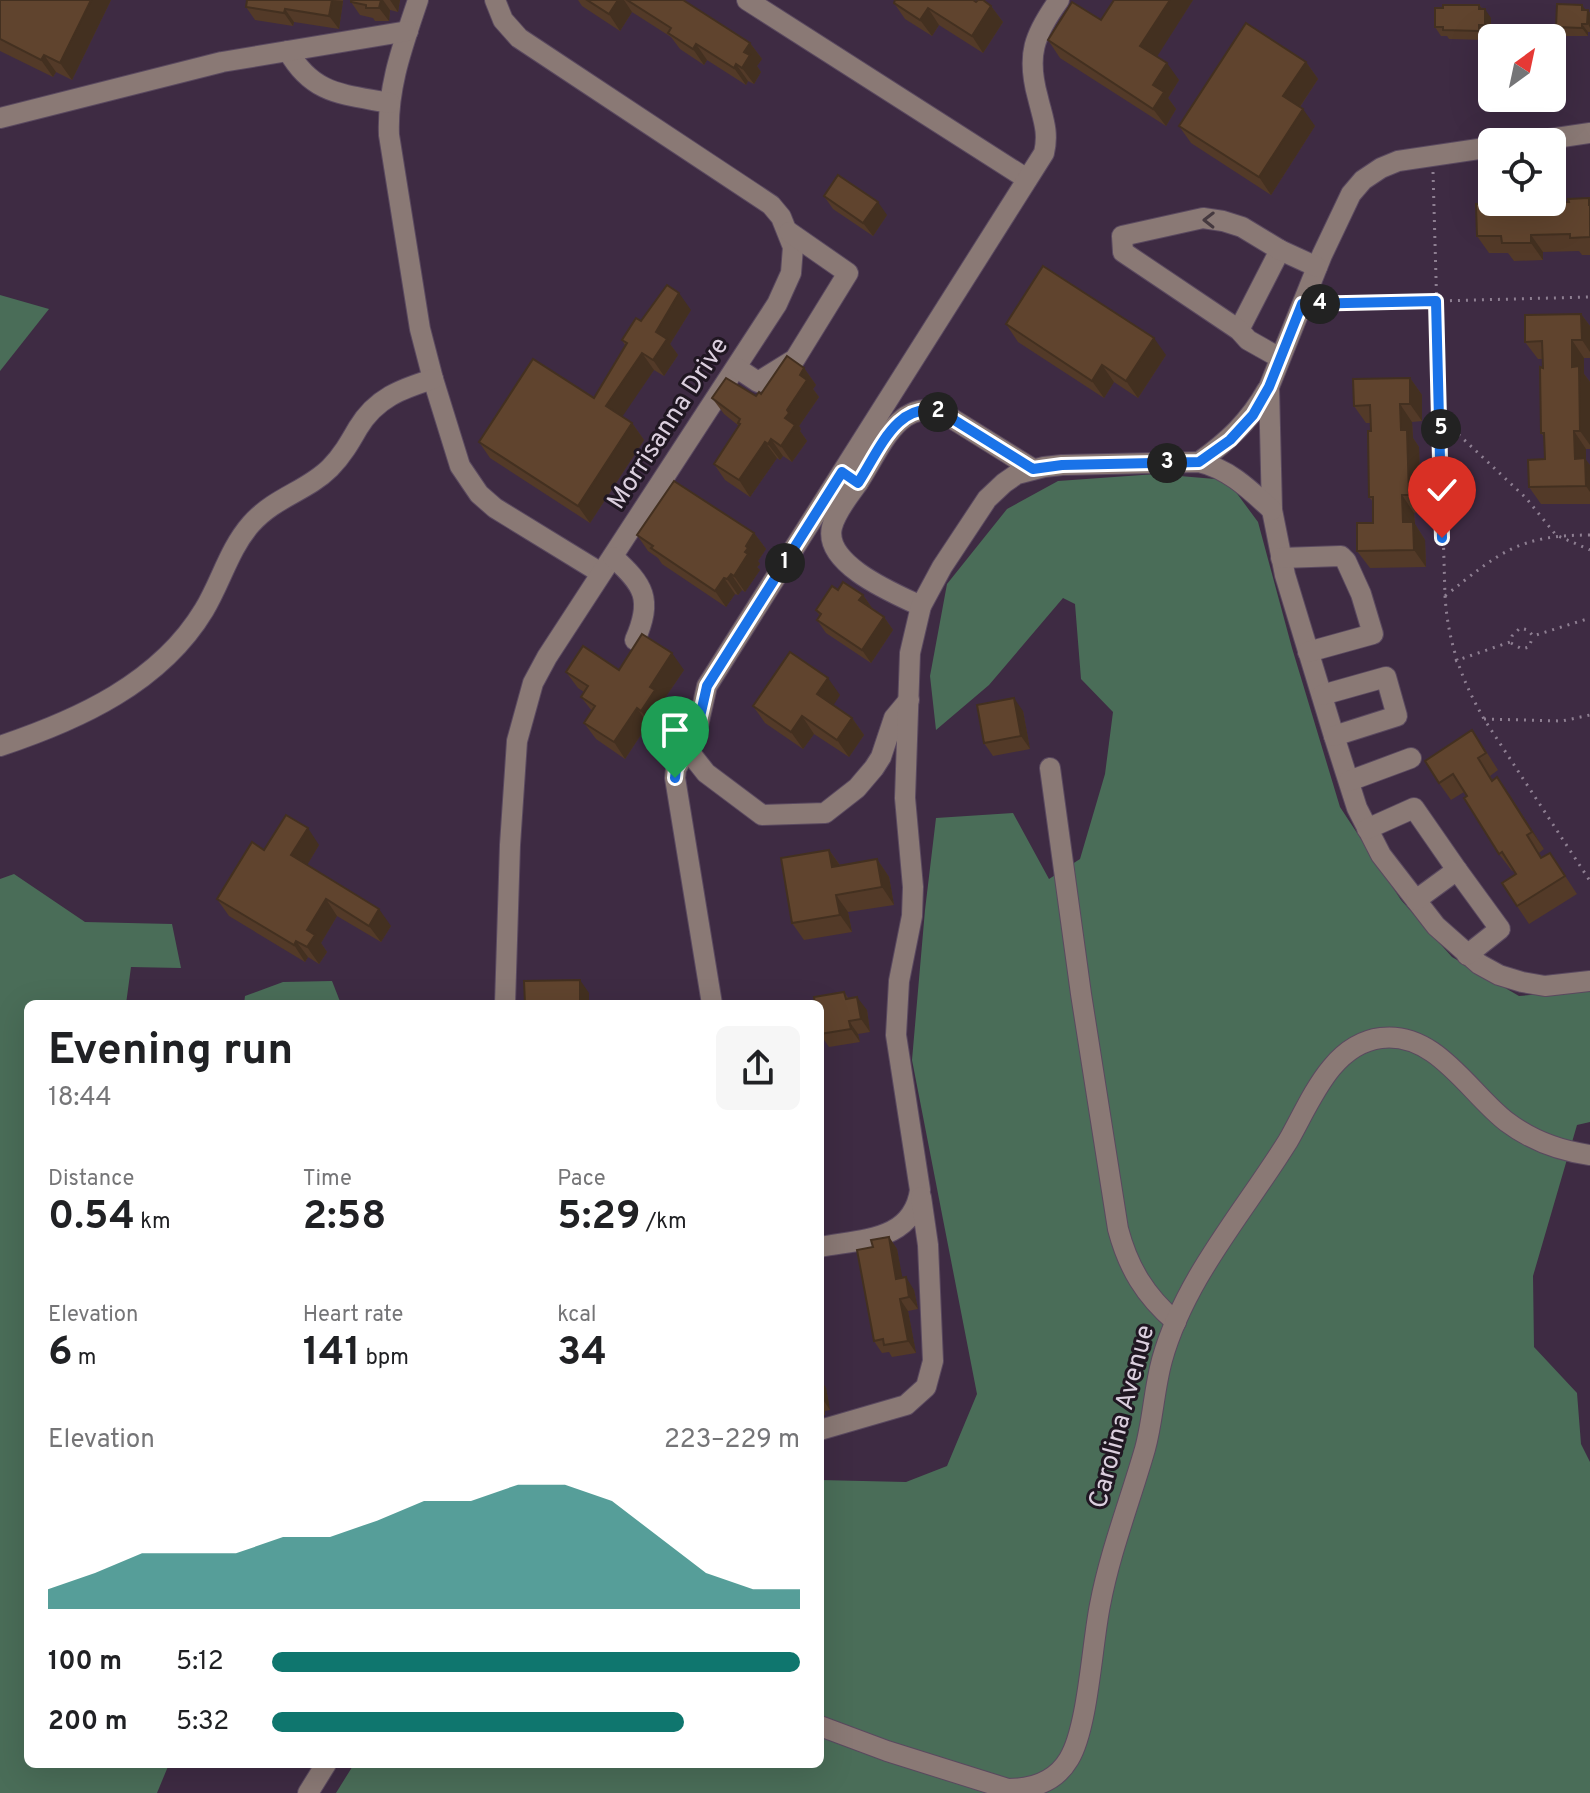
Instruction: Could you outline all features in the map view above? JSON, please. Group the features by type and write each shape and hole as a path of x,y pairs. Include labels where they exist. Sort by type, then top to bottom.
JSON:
{"street":[{"path":"418,0 394,76 389,135 420,329 460,466 479,494 495,508 634,576 645,601 644,617 635,640"},
{"path":"495,0 503,20 519,38 771,205 789,232 848,273 795,359 758,382 737,368"},
{"path":"747,0 1027,179"},
{"path":"711,1000 676,769 697,730 707,686 850,478 1044,153 1047,126 1033,68 1034,42 1040,27 1059,0"},
{"path":"0,118 222,62 408,31"},
{"path":"288,51 298,68 325,90 390,103"},
{"path":"1566,137 1590,133"},
{"path":"1199,462 1238,432 1253,415 1269,387 1344,206 1363,180 1398,161 1478,149"},
{"path":"1280,358 1248,340 1239,330 1123,252 1122,236 1203,218 1223,221 1242,227 1280,250 1317,267"},
{"name":"Morrisanna Drive","path":"505,1000 517,741 533,683 777,304 791,273 793,247 789,232"},
{"path":"1239,330 1280,250"},
{"path":"0,746 78,717 155,668 191,631 206,608 232,553 250,526 277,501 330,468 371,409 384,398 433,379"},
{"path":"1269,387 1272,510 1281,558 1349,781 1367,829 1381,855 1436,926 1467,955 1499,975 1545,986 1590,981"},
{"path":"921,606 846,563 833,547 832,525 850,478 898,422 918,409 943,413 1033,469"},
{"path":"824,1429 906,1405 926,1387 931,1374 928,1245 896,1035 899,981 912,916 913,887 905,798 910,653 921,606 942,567 987,499 1004,483 1033,469 1062,465 1199,462 1215,466 1235,478 1272,510"},
{"path":"1281,558 1341,556 1346,561 1369,620 1373,634 1308,652"},
{"path":"1322,695 1386,677 1397,716 1334,736"},
{"path":"687,749 706,773 762,815 825,813 857,788 874,768 881,757 894,718 909,700"},
{"path":"1349,781 1411,758"},
{"path":"1050,768 1118,1229 1135,1275 1161,1309 1176,1322"},
{"path":"1367,829 1414,808 1429,792"},
{"path":"1414,808 1500,929 1467,955"},
{"path":"1416,900 1457,870"},
{"name":"Carolina Avenue","path":"824,1727 999,1787 1037,1789 1069,1760 1076,1744 1113,1548 1150,1429 1163,1356 1176,1322 1198,1276 1276,1160 1332,1068 1353,1047 1368,1040 1401,1038 1416,1043 1460,1076 1506,1121 1527,1135 1550,1146 1590,1155"},
{"path":"824,1246 899,1229 912,1217 920,1190"},
{"path":"308,1793 324,1768"}],"path":[{"path":"1433,156 1447,626 1455,661 1468,691 1590,881"},
{"path":"1302,304 1590,297"},
{"path":"1441,418 1526,498 1556,535 1590,550"},
{"path":"1445,596 1495,556 1515,545 1556,535 1590,535"},
{"path":"1533,636 1590,618"},
{"path":"1510,642 1520,628 1528,630 1533,636"},
{"path":"1455,661 1510,642 1522,649 1529,647 1533,636"},
{"path":"1484,719 1562,721 1590,715"}],"green space":[{"path":"0,295 49,309 0,371"},
{"path":"1156,474 1227,480 1258,522 1340,807 1401,900 1452,957 1519,996 1590,990 1590,1122 1577,1125 1533,1276 1534,1347 1577,1393 1581,1444 1590,1462 1590,1793 336,1793 352,1768 824,1768 824,1480 906,1482 947,1466 977,1394 912,1060 936,818 1013,813 1049,879 1080,859 1105,774 1113,712 1081,679 1075,604 1063,598 989,685 936,730 930,676 947,584 1007,509 1058,481"},
{"path":"14,874 85,922 172,924 181,968 131,967 127,1000 24,1000 24,1768 167,1768 157,1793 0,1793 0,879"},
{"path":"332,981 339,1000 244,1000 245,996 283,982"}],"building":[{"path":"0,0 91,0 60,63 44,55 41,60 0,39"},
{"path":"247,0 332,0 329,16 246,7"},
{"path":"351,0 381,0 379,8 366,8 366,5"},
{"path":"587,0 618,0 609,14"},
{"path":"627,0 683,0 750,43 744,52 750,55 742,68 736,64 734,68 696,44 693,49 668,33 671,28"},
{"path":"895,0 983,0 991,6 972,36 928,8 920,20 894,3"},
{"path":"1114,0 1170,0 1140,46 1167,63 1153,85 1164,92 1153,109 1048,40 1072,2 1101,20"},
{"path":"1557,4 1582,5 1582,10 1588,10 1587,24 1582,24 1582,28 1556,24"},
{"path":"1443,5 1479,5 1479,9 1485,9 1485,24 1478,24 1478,31 1435,27 1435,8 1443,8"},
{"path":"1246,23 1306,62 1283,96 1303,109 1259,177 1179,126"},
{"path":"838,175 878,202 863,223 824,196"},
{"path":"1589,198 1590,237 1531,235 1531,243 1502,243 1501,236 1477,236 1476,204 1478,216 1566,216 1568,199"},
{"path":"1043,266 1154,338 1126,381 1102,365 1092,381 1006,324"},
{"path":"667,285 679,293 656,332 667,339 653,360 642,353 606,406 632,423 578,506 479,442 533,359 594,398 627,343 622,340 636,318 641,321"},
{"path":"1581,314 1582,340 1572,340 1572,367 1579,366 1580,431 1574,431 1575,459 1585,458 1586,486 1529,487 1528,460 1545,459 1544,433 1541,433 1540,367 1543,368 1542,341 1525,342 1525,315"},
{"path":"787,356 804,368 800,375 807,380 787,410 789,413 785,418 795,425 781,446 771,439 768,444 765,442 739,480 714,464 740,424 740,419 712,398 726,378 756,396 759,392 761,394"},
{"path":"1410,378 1410,404 1400,404 1401,430 1407,430 1409,495 1402,495 1403,522 1413,522 1414,550 1357,551 1357,523 1373,523 1373,497 1369,497 1370,405 1354,406 1353,379"},
{"path":"674,481 754,533 746,546 745,552 748,554 734,576 731,574 724,578 715,591 637,535"},
{"path":"843,582 863,595 859,600 884,617 862,650 817,620 821,614 816,610 832,586 838,590"},
{"path":"642,634 672,653 650,687 655,690 641,711 637,708 614,742 584,723 595,706 581,697 588,686 566,672 583,646 619,670"},
{"path":"790,652 828,678 817,694 852,718 837,740 802,716 791,732 753,706"},
{"path":"1014,698 1021,736 984,743 977,705"},
{"path":"1472,730 1486,753 1478,758 1492,781 1497,777 1532,832 1527,835 1541,858 1550,853 1565,876 1517,906 1502,883 1516,874 1502,852 1499,854 1464,798 1467,796 1453,774 1439,783 1425,761"},
{"path":"286,815 308,828 291,855 379,909 369,926 326,899 307,930 315,935 307,947 296,941 294,945 217,899 252,842 264,850"},
{"path":"829,850 832,867 877,859 882,887 836,895 840,915 792,923 781,858"},
{"path":"580,980 580,1000 525,1000 524,981"},
{"path":"844,992 846,999 857,997 861,1019 849,1021 851,1029 824,1033 824,1000 814,1000 814,997"},
{"path":"889,1237 896,1279 906,1277 909,1297 900,1299 908,1341 884,1345 883,1339 874,1341 857,1250 873,1247 871,1240"}],"route":[{"path":"675,778 676,769 697,730 707,686 842,472 858,483 898,422 918,409 943,413 1033,469 1062,465 1199,462 1230,440 1253,415 1269,387 1302,304 1436,301 1442,538"}]}
